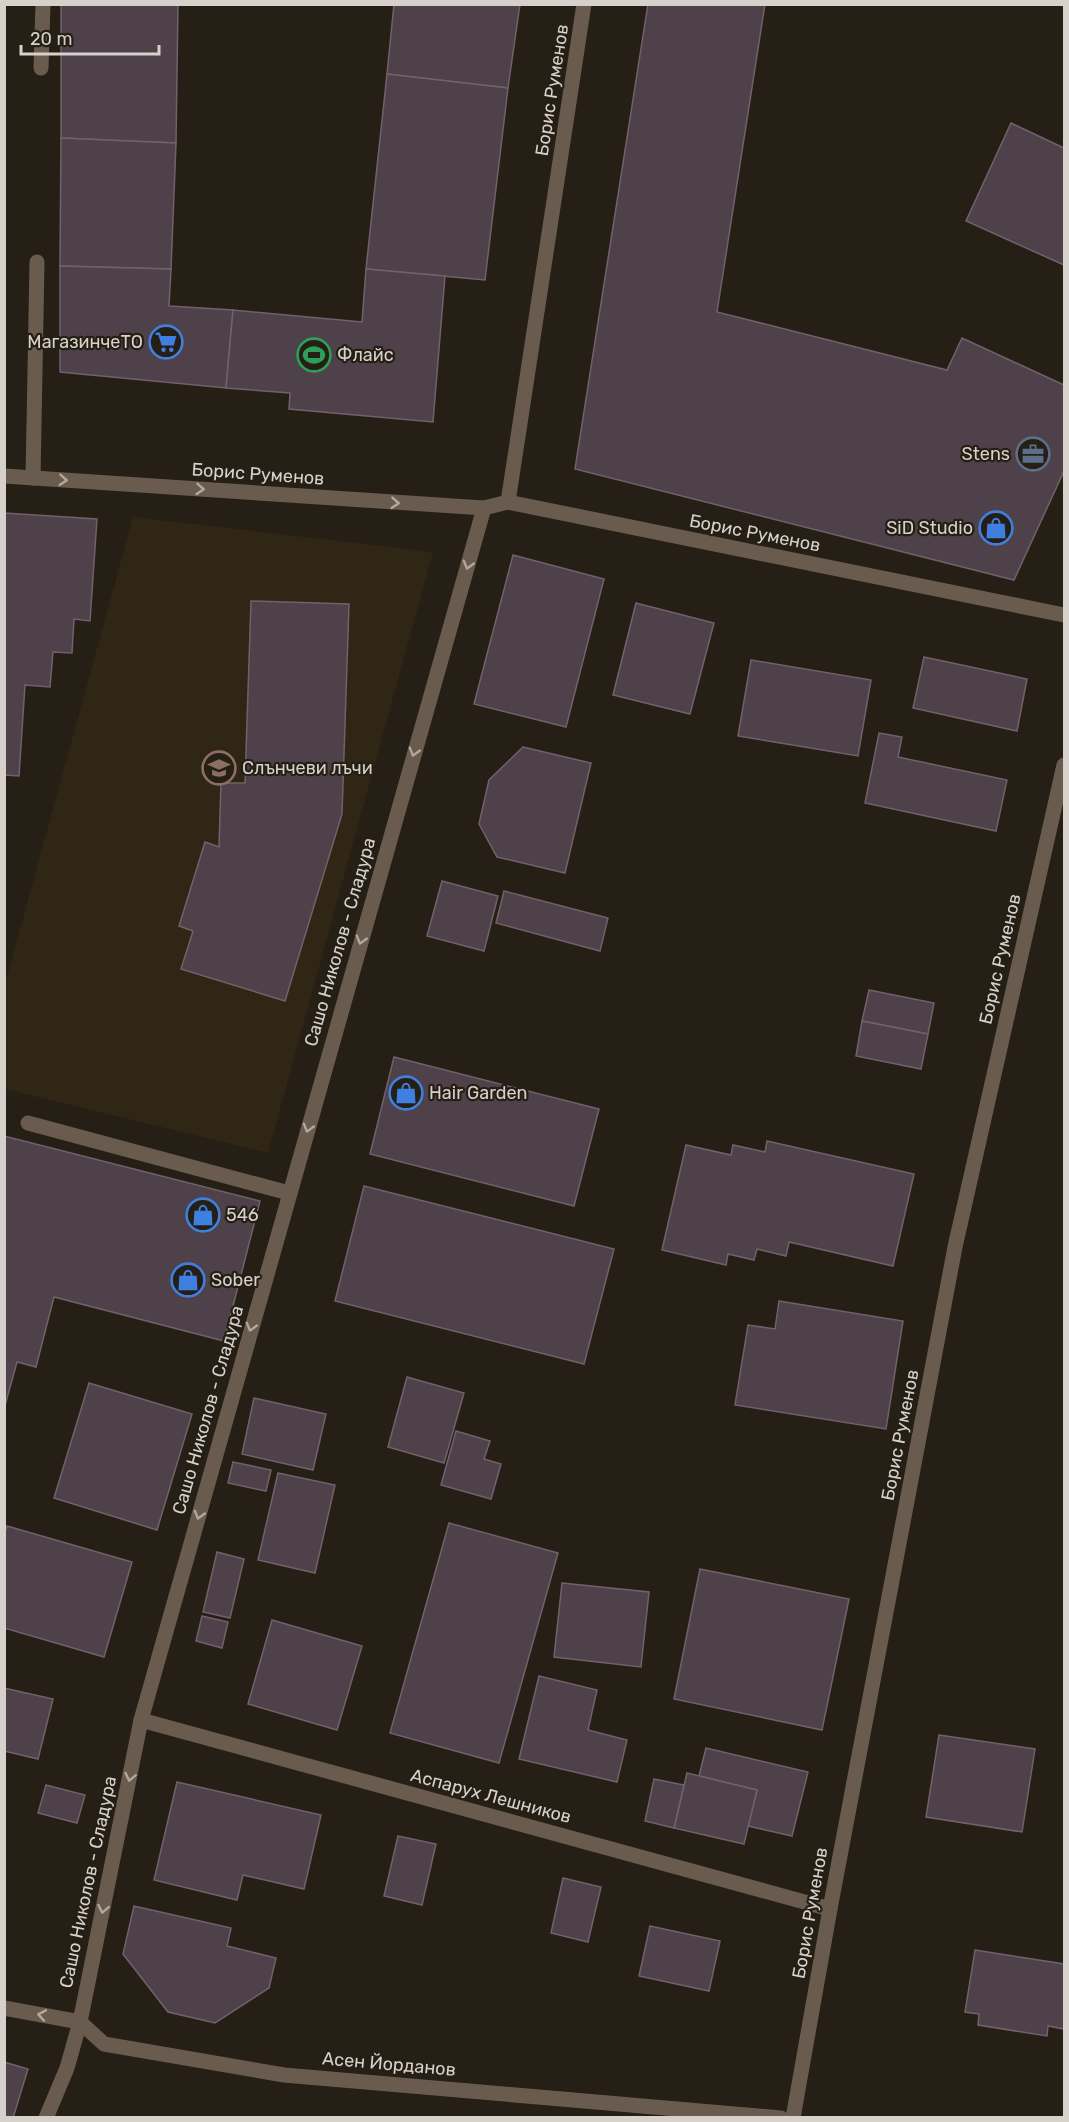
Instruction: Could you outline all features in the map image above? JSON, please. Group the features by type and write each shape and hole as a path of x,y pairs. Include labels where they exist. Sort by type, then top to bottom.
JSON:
{"street":[{"path":"41,68 43,4"},
{"name":"Борис Руменов","path":"508,502 584,4"},
{"path":"33,478 37,262"},
{"name":"Борис Руменов","path":"4,476 484,508 508,502 1065,615"},
{"name":"Сашо Николов - Сладура","path":"46,2118 67,2068 80,2022 141,1720 484,508"},
{"name":"Борис Руменов","path":"793,2118 955,1247 1065,765"},
{"path":"28,1123 289,1193"},
{"name":"Аспарух Лешников","path":"141,1720 830,1910"},
{"path":"4,2008 80,2022"},
{"name":"Асен Йорданов","path":"80,2022 104,2044 284,2075 781,2118"}],"shaded area":[{"name":"Слънчеви лъчи","path":"133,517 433,552 268,1153 5,1089 5,984"}],"building":[{"path":"61,4 178,4 176,143 61,138"},
{"path":"394,4 520,4 508,88 387,74"},
{"path":"648,4 765,4 717,312 947,370 962,338 1064,385 1064,471 1014,580 575,469"},
{"path":"387,74 508,88 485,280 366,269"},
{"path":"1011,123 1064,148 1064,265 966,221"},
{"path":"61,138 176,143 171,269 60,266"},
{"path":"60,266 171,269 169,306 233,310 226,388 60,372"},
{"path":"366,269 445,276 433,422 289,409 290,393 226,388 233,310 362,322"},
{"path":"4,513 97,519 90,621 74,619 72,653 53,652 50,687 25,685 19,776 4,775"},
{"path":"513,555 604,579 566,727 474,704"},
{"path":"251,601 349,604 342,814 285,1001 181,969 193,931 179,926 205,842 219,847 221,783 245,783"},
{"path":"636,603 714,623 690,714 613,695"},
{"path":"924,657 1027,679 1017,731 913,708"},
{"path":"751,660 871,680 858,756 738,736"},
{"path":"879,733 902,737 898,757 1007,780 996,831 865,803"},
{"path":"523,747 591,763 565,873 497,857 479,824 489,780"},
{"path":"442,881 498,896 484,951 427,936"},
{"path":"504,891 608,918 600,951 496,923"},
{"path":"869,990 934,1003 928,1034 862,1021"},
{"path":"862,1021 928,1034 921,1069 856,1056"},
{"path":"394,1057 599,1109 574,1206 370,1154"},
{"path":"4,1136 260,1201 224,1341 54,1297 36,1367 17,1362 4,1409"},
{"path":"767,1141 914,1174 893,1266 789,1242 786,1256 757,1249 754,1260 728,1254 726,1265 662,1250 686,1145 731,1155 733,1145 765,1152"},
{"path":"364,1186 614,1249 584,1364 335,1301"},
{"path":"779,1301 903,1321 886,1429 735,1405 748,1325 775,1329"},
{"path":"407,1377 464,1393 444,1463 388,1447"},
{"path":"89,1383 192,1414 157,1530 54,1498"},
{"path":"254,1398 326,1414 313,1470 242,1454"},
{"path":"456,1431 490,1441 484,1459 501,1464 491,1499 441,1485"},
{"path":"233,1462 271,1470 266,1491 228,1483"},
{"path":"278,1473 335,1485 315,1573 258,1560"},
{"path":"449,1523 558,1553 499,1763 390,1733"},
{"path":"7,1526 132,1562 104,1657 4,1628 4,1536"},
{"path":"217,1552 244,1559 230,1618 203,1612"},
{"path":"700,1569 849,1599 822,1730 674,1699"},
{"path":"562,1583 649,1592 641,1667 554,1657"},
{"path":"202,1616 228,1622 222,1648 196,1641"},
{"path":"272,1620 362,1646 337,1730 248,1704"},
{"path":"539,1676 597,1690 588,1730 627,1740 617,1782 519,1759"},
{"path":"4,1688 53,1699 38,1759 4,1751"},
{"path":"939,1735 1035,1749 1022,1832 926,1817"},
{"path":"706,1748 808,1772 792,1836 748,1826 757,1790 699,1776"},
{"path":"687,1773 757,1790 744,1844 674,1828"},
{"path":"654,1779 684,1785 674,1828 645,1821"},
{"path":"177,1782 321,1815 304,1889 243,1875 237,1900 154,1880"},
{"path":"46,1785 85,1795 77,1823 38,1813"},
{"path":"398,1836 436,1844 422,1905 384,1896"},
{"path":"563,1878 601,1887 588,1942 551,1933"},
{"path":"134,1906 231,1928 227,1946 276,1958 269,1988 215,2023 168,2012 123,1954"},
{"path":"650,1926 720,1941 709,1991 639,1976"},
{"path":"975,1950 1064,1964 1064,2029 1048,2026 1047,2036 978,2025 979,2014 965,2012"},
{"path":"4,2062 28,2069 13,2118 4,2118"}],"place":[{"name":"МагазинчеТО","path":"166,342"},
{"name":"Флайс","path":"314,355"},
{"name":"Stens","path":"1033,454"},
{"name":"SiD Studio","path":"996,528"},
{"name":"Слънчеви лъчи","path":"219,768"},
{"name":"Hair Garden","path":"406,1093"},
{"name":"546","path":"203,1215"},
{"name":"Sober","path":"188,1280"}]}
